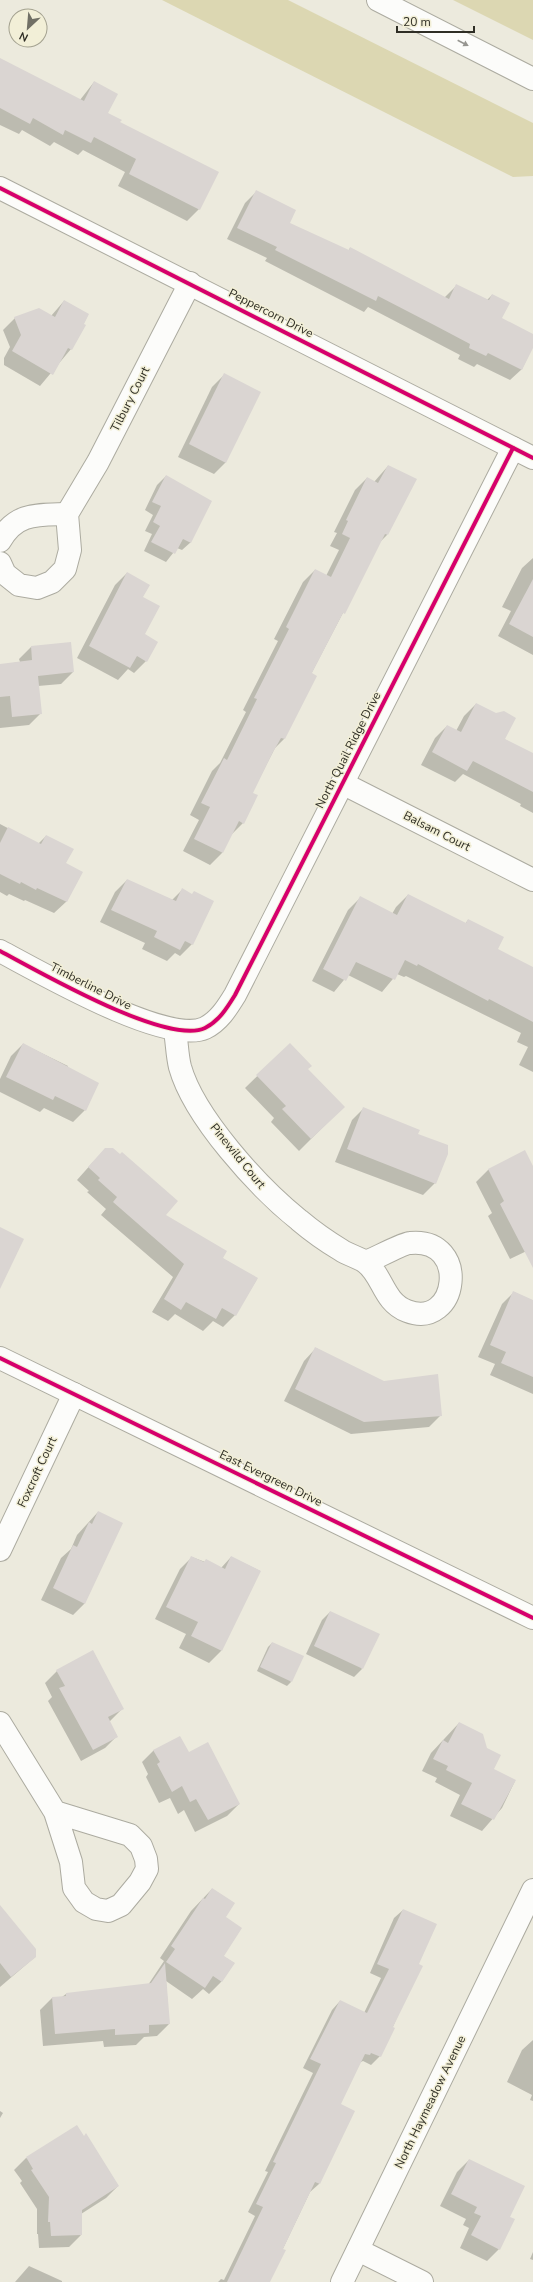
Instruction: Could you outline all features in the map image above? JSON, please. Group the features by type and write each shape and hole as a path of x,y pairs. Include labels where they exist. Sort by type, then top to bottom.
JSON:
{"main road":[{"path":"378,0 533,79"},
{"name":"Peppercorn Drive","path":"0,188 533,458"},
{"name":"Tilbury Court","path":"67,514 98,462 190,283"},
{"name":"North Quail Ridge Drive","path":"175,1031 204,1029 222,1016 235,995 513,448"},
{"path":"0,541 5,531 16,520 32,516 67,514 70,550 66,569 52,582 37,588 19,585 5,574 0,563"},
{"name":"Balsam Court","path":"342,783 533,880"},
{"name":"Timberline Drive","path":"0,952 130,1016 156,1026 175,1031"},
{"name":"Pinewild Court","path":"175,1031 180,1066 193,1096 223,1141 256,1181 299,1220 341,1250 366,1262"},
{"name":"East Evergreen Drive","path":"0,1358 533,1618"},
{"name":"Foxcroft Court","path":"0,1550 74,1394"},
{"path":"0,1723 55,1812 71,1862 74,1888 84,1902 96,1909 108,1911 121,1905 140,1882 147,1869 146,1859 141,1846 130,1835 55,1812"},
{"name":"North Haymeadow Avenue","path":"342,2282 525,1925 533,1890"},
{"path":"358,2250 422,2282"}],"shaded area":[{"path":"162,0 288,0 533,123 533,176 513,177"},
{"path":"453,0 533,0 533,40"}],"building":[{"path":"0,58 84,101 94,81 118,94 108,113 122,120 120,122 219,172 200,210 129,174 136,159 94,137 91,143 65,130 63,135 33,118 30,124 0,108"},
{"path":"256,190 296,210 290,223 349,250 350,247 449,299 456,284 489,300 492,294 510,303 502,318 533,334 533,348 522,370 488,353 486,356 469,348 470,344 378,296 376,301 275,250 277,247 237,228"},
{"path":"64,300 89,314 84,324 86,325 72,350 68,348 53,375 12,351 21,335 14,317 39,308 55,317"},
{"path":"224,373 261,392 226,463 189,444"},
{"path":"388,465 417,479 388,535 385,534 345,614 343,613 312,673 317,676 285,739 281,738 273,752 253,793 258,795 244,824 239,821 223,853 194,839 210,807 201,803 224,758 227,760 257,699 254,698 289,629 286,627 315,569 331,577 350,538 342,534 348,521 346,520 367,477 378,483"},
{"path":"166,475 212,501 191,543 183,539 175,554 151,542 160,526 153,522 161,506 152,502"},
{"path":"127,572 150,585 143,597 160,606 145,634 158,642 147,662 137,656 130,668 89,646"},
{"path":"533,579 533,637 509,624"},
{"path":"71,642 74,672 38,676 42,714 12,717 10,696 0,697 0,664 32,660 31,646"},
{"path":"476,703 496,713 504,711 516,718 505,739 533,753 533,792 473,761 467,771 432,752 447,725 461,732"},
{"path":"8,827 41,844 46,835 74,849 66,863 83,872 67,902 37,888 36,890 21,882 20,884 0,874 0,843"},
{"path":"127,879 176,901 182,888 192,894 194,891 214,901 193,945 185,941 180,950 154,937 157,931 111,910"},
{"path":"408,894 466,923 468,919 504,937 498,949 533,967 533,1022 489,999 488,1001 418,964 417,966 405,960 395,980 356,962 346,981 323,969 360,896 397,915"},
{"path":"23,1043 99,1083 86,1111 55,1096 53,1100 6,1077"},
{"path":"290,1043 312,1066 308,1069 345,1107 311,1139 282,1109 286,1106 256,1075"},
{"path":"363,1107 420,1130 418,1134 448,1145 448,1154 436,1184 347,1149"},
{"path":"105,1148 113,1148 120,1154 122,1152 178,1201 166,1215 227,1251 223,1258 258,1278 236,1316 222,1308 216,1319 186,1302 181,1310 164,1299 184,1264 113,1202 117,1197 98,1180 100,1178 88,1167"},
{"path":"525,1150 533,1166 533,1268 500,1204 504,1201 488,1169"},
{"path":"0,1227 24,1239 0,1289"},
{"path":"513,1291 533,1300 533,1377 501,1363 506,1352 490,1345"},
{"path":"315,1347 384,1381 438,1374 442,1416 364,1422 295,1389"},
{"path":"98,1511 123,1523 85,1604 53,1588 73,1545 77,1547 89,1522 92,1524"},
{"path":"191,1556 204,1562 206,1559 225,1569 231,1556 261,1571 222,1651 191,1636 198,1622 166,1607"},
{"path":"330,1611 380,1634 363,1669 314,1646"},
{"path":"272,1642 304,1656 292,1682 260,1667"},
{"path":"93,1650 124,1709 108,1717 118,1737 93,1750 59,1688 65,1686 56,1670"},
{"path":"459,1722 483,1734 487,1748 501,1755 494,1769 516,1780 494,1820 461,1804 472,1783 446,1770 448,1766 433,1759 443,1740 448,1743"},
{"path":"180,1736 189,1752 208,1742 240,1804 208,1820 196,1799 190,1802 182,1786 172,1792 157,1764 160,1762 153,1750"},
{"path":"212,1888 235,1903 226,1917 242,1928 224,1956 235,1963 222,1982 213,1976 205,1988 166,1962 175,1949 171,1946 203,1898 205,1899"},
{"path":"0,1905 36,1949 36,1957 11,1977 0,1963"},
{"path":"403,1909 437,1924 419,1964 423,1966 393,2027 395,2028 381,2057 371,2053 370,2055 365,2054 341,2104 355,2111 320,2184 315,2182 283,2249 286,2250 270,2282 227,2282 263,2207 256,2204 276,2163 273,2162 321,2064 310,2059 340,2000 367,2013 389,1969 377,1964"},
{"path":"165,1963 170,2024 149,2025 149,2033 115,2035 115,2029 55,2034 52,1997 66,1996 66,1993 151,1983"},
{"path":"77,2125 84,2136 86,2133 119,2186 82,2210 82,2235 51,2236 50,2222 48,2222 49,2197 31,2170 33,2169 26,2157"},
{"path":"469,2159 525,2186 510,2217 515,2219 500,2250 471,2235 481,2216 474,2213 477,2207 451,2194"}],"cycle path":[{"path":"0,188 533,458"},
{"path":"0,951 102,1004 133,1017 162,1026 187,1031 205,1028 219,1018 235,995 513,448"},
{"path":"0,1358 533,1618"}]}
